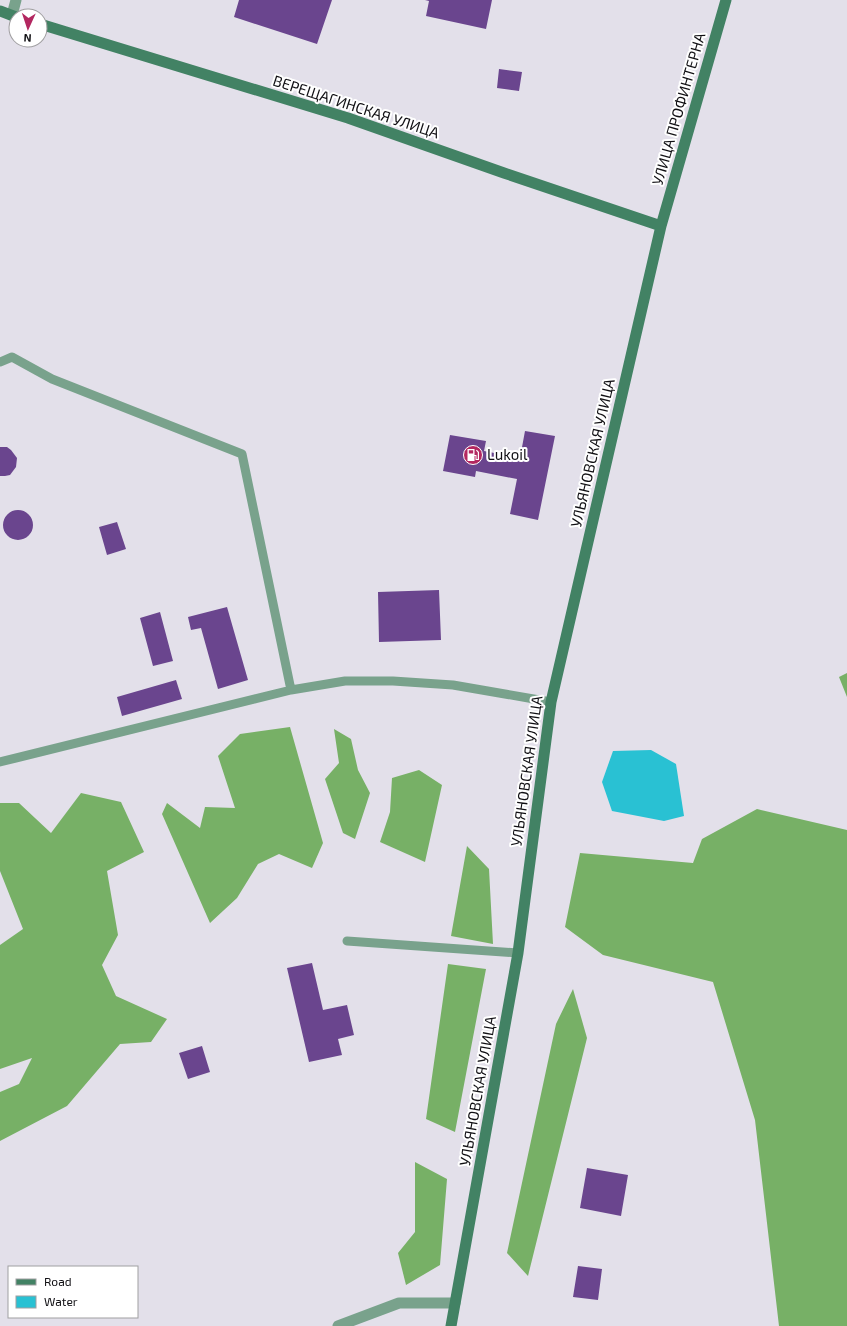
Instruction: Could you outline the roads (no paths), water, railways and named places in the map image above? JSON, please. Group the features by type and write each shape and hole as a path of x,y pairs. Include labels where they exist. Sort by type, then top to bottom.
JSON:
{"main road":[{"name":"УЛИЦА ПРОФИНТЕРНА","path":"661,226 726,0"},
{"name":"ВЕРЕЩАГИНСКАЯ УЛИЦА","path":"48,26 348,118 661,226"},
{"name":"УЛЬЯНОВСКАЯ УЛИЦА","path":"451,1326 518,953 551,702 661,226"}],"street":[{"path":"338,1326 399,1303 455,1303"}],"lane":[{"path":"0,362 12,357 52,379 242,454 291,690"},
{"path":"0,762 291,690 345,681 453,685 551,702"},
{"path":"347,941 518,953"}],"water":[{"path":"651,750 676,764 684,816 664,821 612,811 602,782 613,751"}],"place":[{"name":"Lukoil","path":"473,455"}]}
